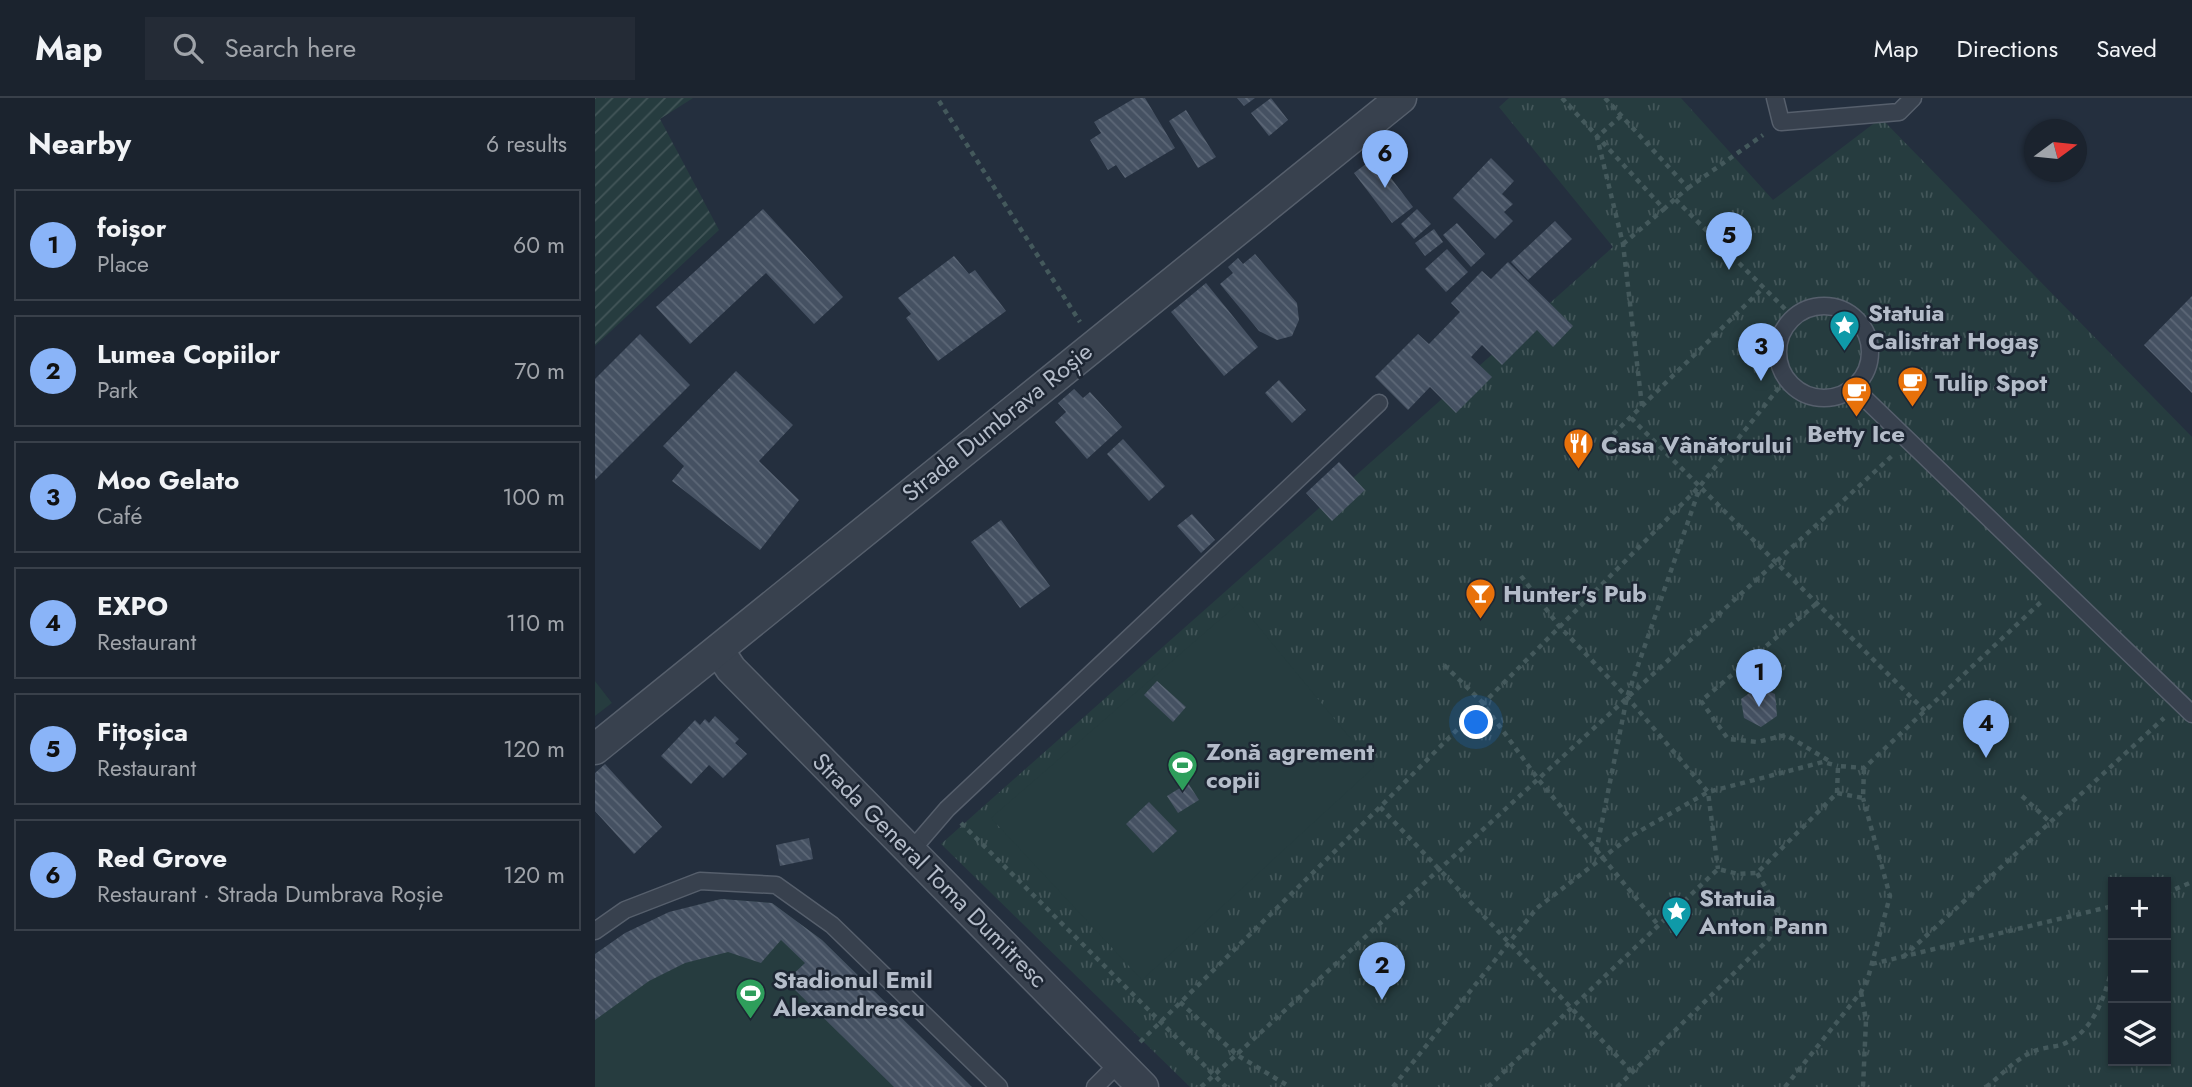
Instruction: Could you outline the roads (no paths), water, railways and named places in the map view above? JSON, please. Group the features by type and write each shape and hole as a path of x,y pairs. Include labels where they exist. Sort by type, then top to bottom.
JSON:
{"street":[{"name":"Strada Dumbrava Roșie","path":"595,749 719,651 1093,344 1401,98"},
{"name":"Strada General Toma Dumitresc","path":"719,651 731,669 1143,1087"}],"lane":[{"path":"1775,98 1781,122 1899,111 1913,98"},
{"path":"1820,306 1834,306 1859,321 1867,334 1870,356 1863,376 1853,387 1840,395 1810,396 1786,379 1778,353 1784,328 1793,317 1820,306"},
{"path":"1853,387 2057,587 2186,708"},
{"path":"910,852 947,808 1380,403"},
{"path":"595,931 625,910 700,881 776,885 832,925 999,1087"},
{"path":"1095,1087 1119,1063"}],"place":[{"name":"Red Grove","path":"1385,188"},
{"name":"Fițoșica","path":"1729,270"},
{"name":"Statuia Calistrat Hogaș","path":"1845,353"},
{"name":"Moo Gelato","path":"1761,381"},
{"name":"Tulip Spot","path":"1912,409"},
{"name":"Betty Ice","path":"1856,418"},
{"name":"Casa Vânătorului","path":"1578,471"},
{"name":"Hunter's Pub","path":"1480,620"},
{"name":"foișor","path":"1759,707"},
{"name":"EXPO","path":"1986,758"},
{"name":"Zonă agrement copii","path":"1183,792"},
{"name":"Statuia Anton Pann","path":"1676,938"},
{"name":"Lumea Copiilor","path":"1382,1000"},
{"name":"Stadionul Emil Alexandrescu","path":"750,1020"}]}
